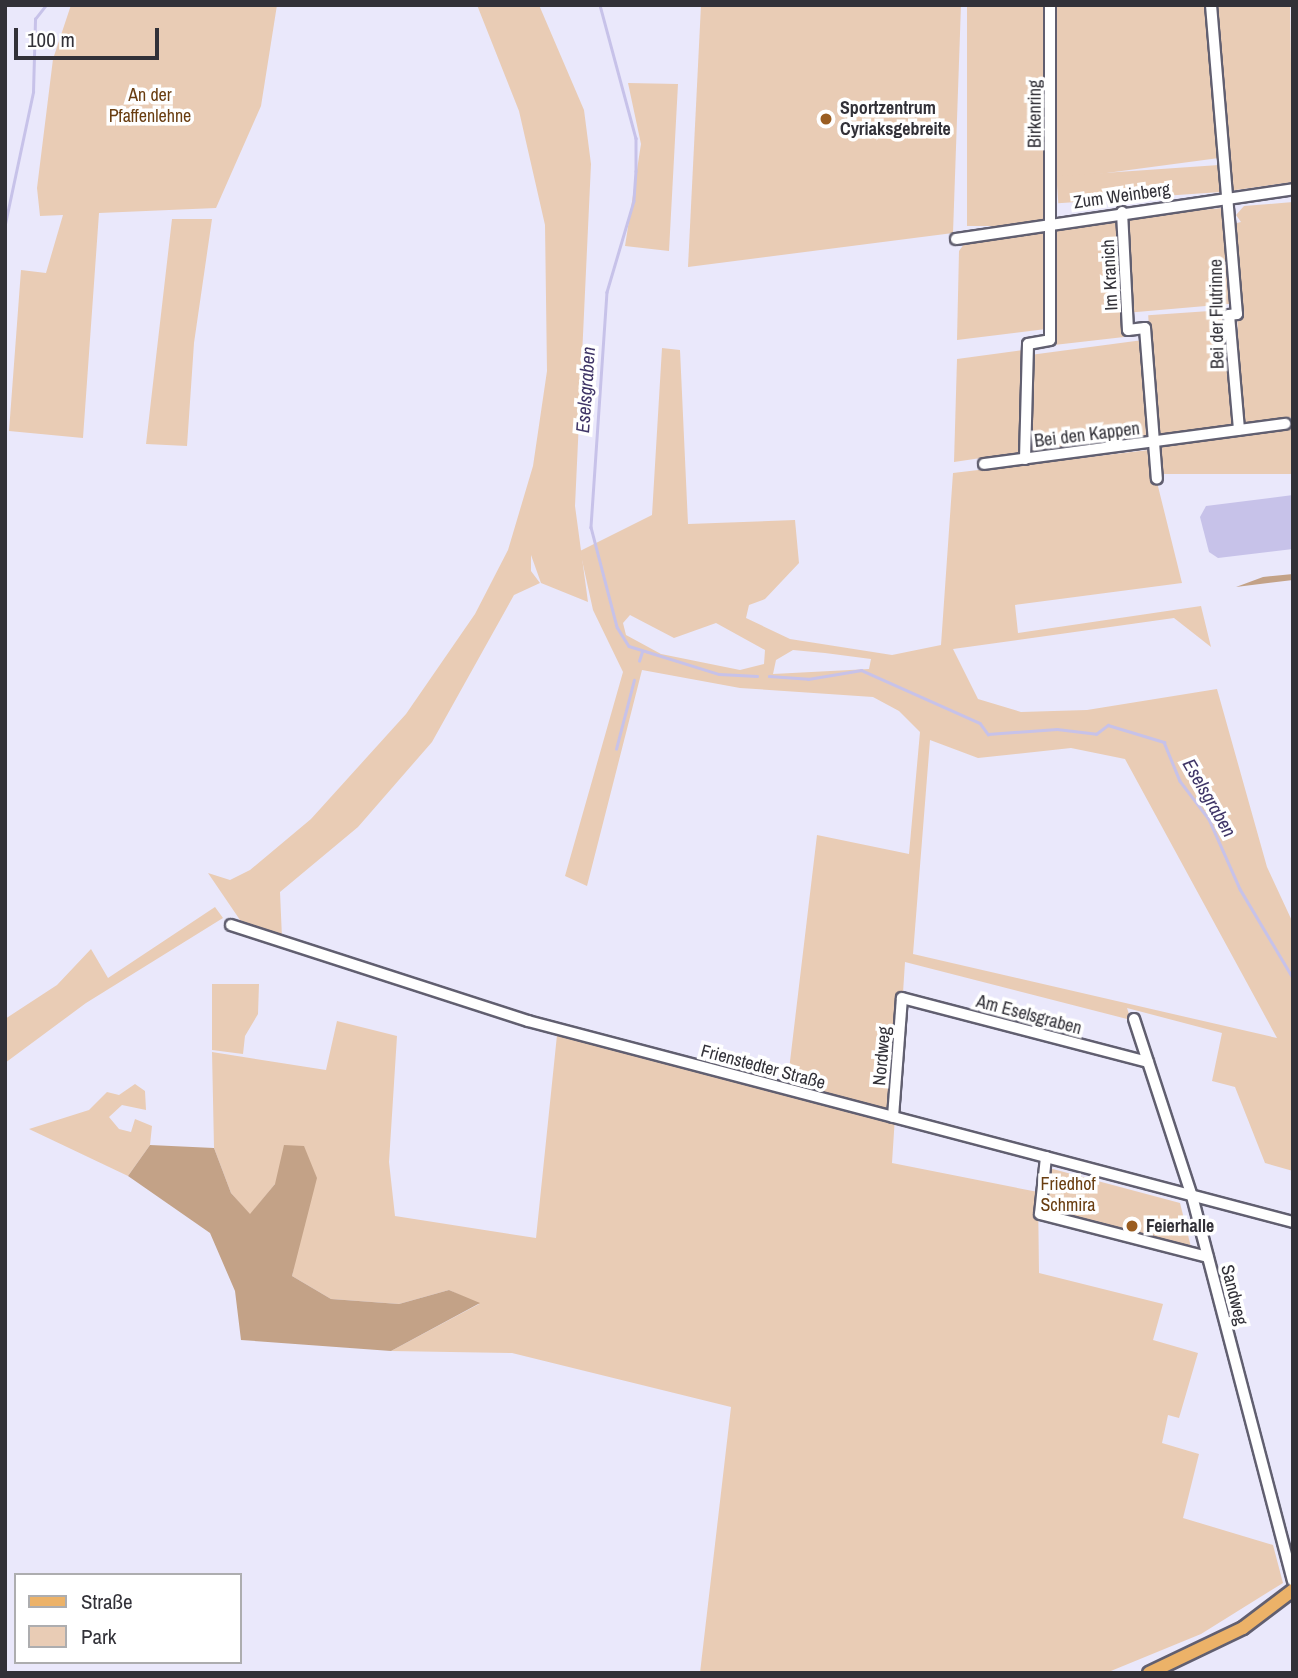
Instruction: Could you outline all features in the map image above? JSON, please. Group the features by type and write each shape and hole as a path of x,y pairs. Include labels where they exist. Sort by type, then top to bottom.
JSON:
{"main road":[{"path":"1149,1673 1243,1628 1293,1590"}],"street":[{"name":"Birkenring","path":"1050,5 1050,222"},
{"path":"1211,5 1226,198"},
{"name":"Zum Weinberg","path":"956,239 1050,222 1293,189"},
{"name":"Bei der Flutrinne","path":"1226,198 1239,430"},
{"name":"Im Kranich","path":"1122,212 1128,330 1145,328 1152,443"},
{"name":"Bei den Kappen","path":"1025,459 1028,344 1050,340 1050,222"},
{"path":"1157,479 1152,443 1285,424"},
{"name":"Bei den Kappen","path":"984,464 1152,443"},
{"name":"Frienstedter Straße","path":"231,925 528,1021 1293,1222"},
{"name":"Nordweg","path":"893,1117 902,998"},
{"name":"Am Eselsgraben","path":"902,998 1149,1062"},
{"name":"Sandweg","path":"1134,1019 1192,1196 1293,1581"},
{"path":"1046,1157 1040,1214 1208,1257"}],"green space":[{"name":"An der Pfaffenlehne","path":"71,5 277,5 261,106 216,208 99,213 83,438 9,431 21,270 46,273 63,215 40,216 37,188 53,59"},
{"path":"477,5 539,5 584,110 591,164 575,506 588,602 541,583 531,555 531,571 540,583 514,595 432,742 358,827 280,892 282,938 240,920 208,873 230,880 250,870 311,819 406,714 475,614 508,550 533,466 547,371 545,225 519,111"},
{"name":"Sportzentrum Cyriaksgebreite","path":"701,5 961,5 953,233 688,267"},
{"path":"967,5 1046,5 1046,226 967,226"},
{"path":"1053,5 1207,5 1219,158 1054,180"},
{"path":"1214,5 1290,5 1293,182 1229,191"},
{"path":"628,83 678,84 669,251 625,246 641,144"},
{"path":"1219,165 1221,192 1058,203 1056,176"},
{"path":"1293,202 1293,417 1242,424 1233,224 1241,222 1236,215 1244,206"},
{"path":"1223,208 1231,304 1134,312 1125,217"},
{"path":"172,219 212,219 194,343 187,446 146,444"},
{"path":"1118,222 1124,337 1054,345 1054,231"},
{"path":"1046,229 1046,329 957,340 959,251 967,240"},
{"path":"1224,310 1232,425 1156,430 1148,315"},
{"path":"1143,340 1146,437 1032,452 1030,355"},
{"path":"662,348 680,350 688,524 795,520 799,563 765,599 749,605 746,618 790,639 892,655 941,645 953,473 1149,450 1182,583 1015,605 1018,633 1201,606 1211,647 1174,618 953,649 978,699 1021,712 1087,710 1217,689 1267,867 1293,923 1293,1171 1265,1163 1235,1087 1212,1081 1222,1033 1127,1008 1131,1020 905,962 892,1163 1038,1192 1039,1273 1163,1304 1153,1340 1198,1353 1179,1418 1168,1415 1162,1443 1199,1454 1183,1518 1273,1545 1283,1583 1201,1634 1106,1673 700,1673 731,1407 512,1353 391,1351 479,1304 449,1290 399,1304 331,1299 292,1276 300,1236 275,1184 250,1215 231,1193 214,1148 212,1052 326,1070 337,1021 397,1036 389,1162 395,1216 536,1238 557,1035 786,1095 817,835 909,854 920,732 899,711 873,697 740,688 642,670 587,886 565,876 623,672 593,610 580,551 652,515","holes":["630,615 674,638 716,623 765,650 764,664 740,670 661,654 626,635 623,623","793,650 871,659 869,669 773,674 776,660","930,740 978,758 1071,748 1125,759 1277,1038 913,954"]},
{"path":"1023,350 1022,452 954,462 957,359"},
{"path":"1155,423 1293,423 1293,474 1155,474"},
{"path":"215,907 223,918 86,1003 5,1063 5,1019 57,985 91,949 108,978"},
{"path":"212,984 259,984 258,1014 245,1036 243,1054 212,1050"},
{"path":"135,1084 145,1091 146,1110 122,1105 109,1117 119,1129 131,1132 135,1119 152,1126 150,1145 128,1176 29,1129 89,1110 107,1092 119,1095"},
{"name":"Friedhof Schmira","path":"1049,1168 1180,1203 1191,1247 1044,1211"}],"shaded area":[{"path":"1293,495 1293,549 1218,558 1209,552 1200,517 1206,506"},
{"path":"1293,574 1293,580 1236,587 1263,577"},
{"path":"150,1145 214,1148 231,1193 250,1214 275,1184 284,1145 304,1146 317,1178 292,1276 331,1299 399,1304 449,1290 480,1303 391,1351 241,1340 235,1291 210,1233 128,1176"}],"waterway":[{"path":"5,224 33,92 35,19 46,5"},
{"name":"Eselsgraben","path":"600,5 636,138 636,171 634,201 607,292 591,527 617,627 629,646 719,674 757,676"},
{"path":"639,661 642,652"},
{"name":"Eselsgraben","path":"769,676 808,679 861,670 980,723 988,734 1057,729 1096,734 1108,725 1164,742 1180,781 1209,819 1240,889 1293,978"},
{"path":"616,749 634,680"}],"place":[{"name":"Sportzentrum Cyriaksgebreite","path":"826,119"},
{"name":"Feierhalle","path":"1132,1226"}]}
